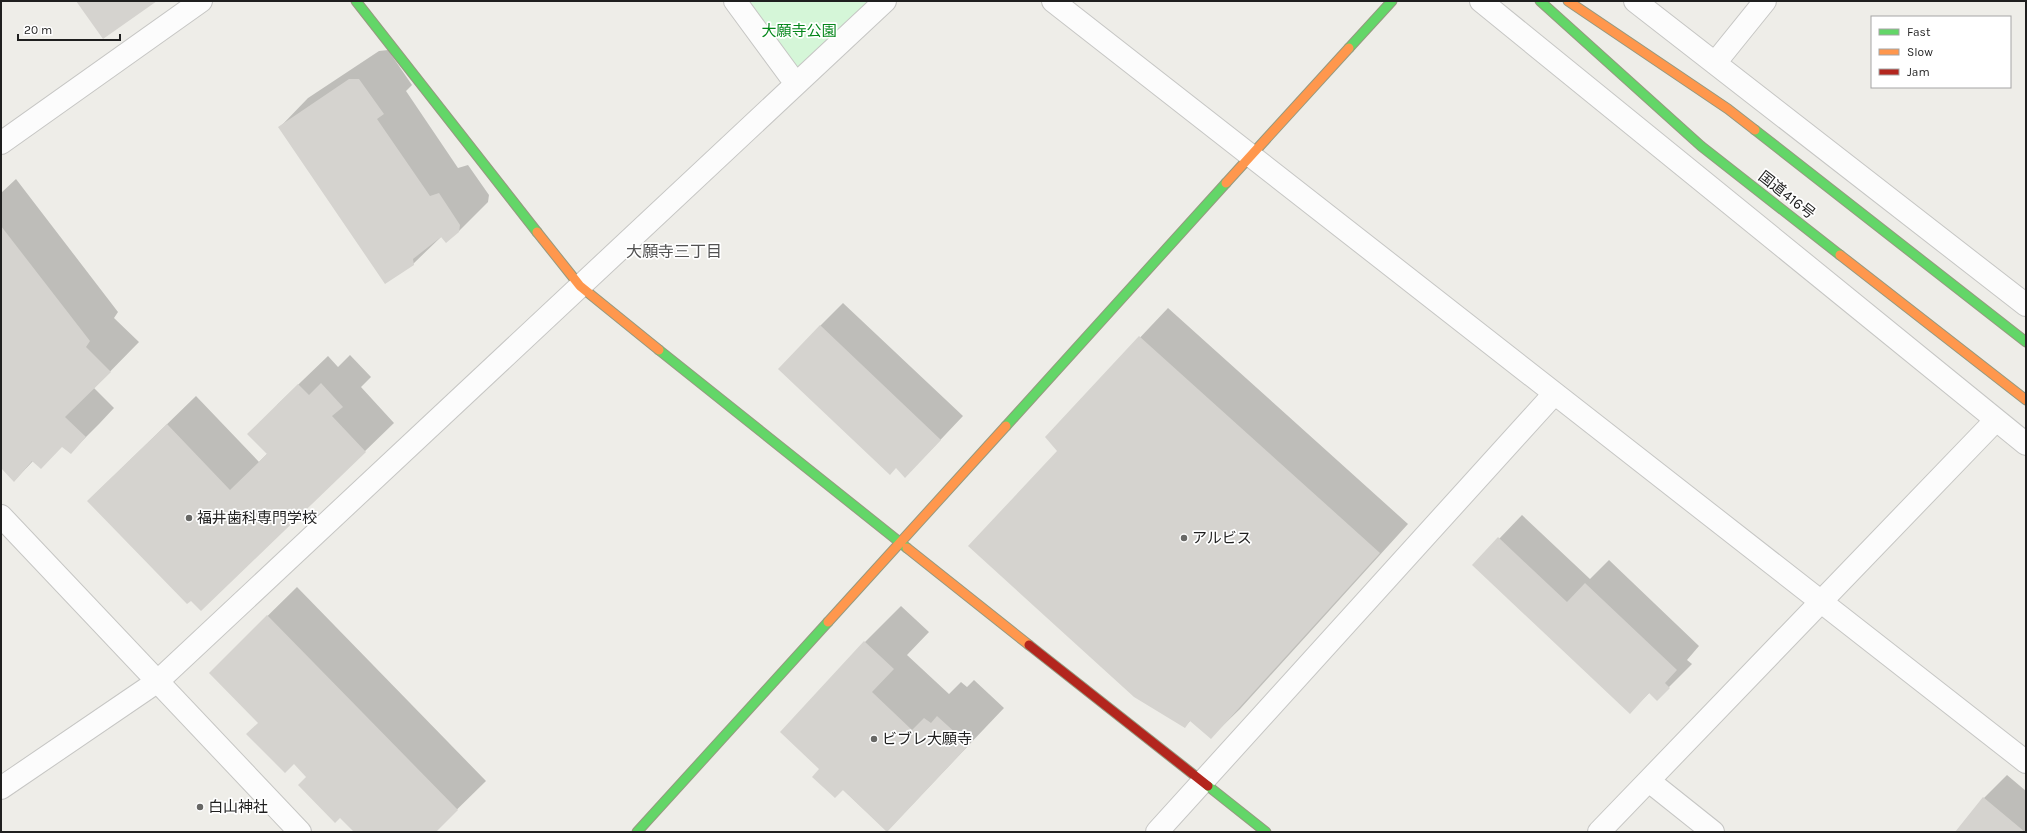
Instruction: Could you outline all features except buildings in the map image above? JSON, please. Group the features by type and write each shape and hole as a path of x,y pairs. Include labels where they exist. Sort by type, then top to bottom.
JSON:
{"main road":[{"path":"356,1 580,286 899,542 1266,832"},
{"path":"637,832 1392,1"},
{"name":"国道416号","path":"1540,1 1701,146 2026,400"},
{"path":"1568,1 1728,109 2026,342"}],"street":[{"path":"1,143 201,1"},
{"path":"735,1 796,84"},
{"path":"1,788 158,681 885,1"},
{"path":"1052,1 2026,762"},
{"path":"1482,1 2026,444"},
{"path":"1635,1 2026,305"},
{"path":"1715,63 1765,1"},
{"path":"1158,832 1554,394"},
{"path":"1599,832 1996,420"},
{"path":"1,516 300,832"},
{"path":"1649,780 1713,832"}],"green space":[{"name":"大願寺公園","path":"741,1 875,1 795,74"}],"traffic: fast":[{"path":"356,1 537,232"},
{"path":"1349,48 1392,1"},
{"path":"1540,1 1701,146 1840,255"},
{"path":"1755,130 2026,342"},
{"path":"1006,426 1226,183"},
{"path":"659,350 907,548"},
{"path":"637,832 828,622"},
{"path":"1208,786 1266,832"}],"traffic: slow":[{"path":"1568,1 1728,109 1755,130"},
{"path":"1226,183 1349,48"},
{"path":"537,232 580,286 659,350"},
{"path":"1840,255 2026,400"},
{"path":"828,622 1006,426"},
{"path":"907,548 1029,645"}],"traffic: jam":[{"path":"1029,645 1208,786"}],"place":[{"name":"福井歯科専門学校","path":"189,518"},
{"name":"アルビス","path":"1184,538"},
{"name":"ビブレ大願寺","path":"874,739"},
{"name":"白山神社","path":"200,807"}],"district":[{"name":"大願寺三丁目","path":"674,251"}]}
